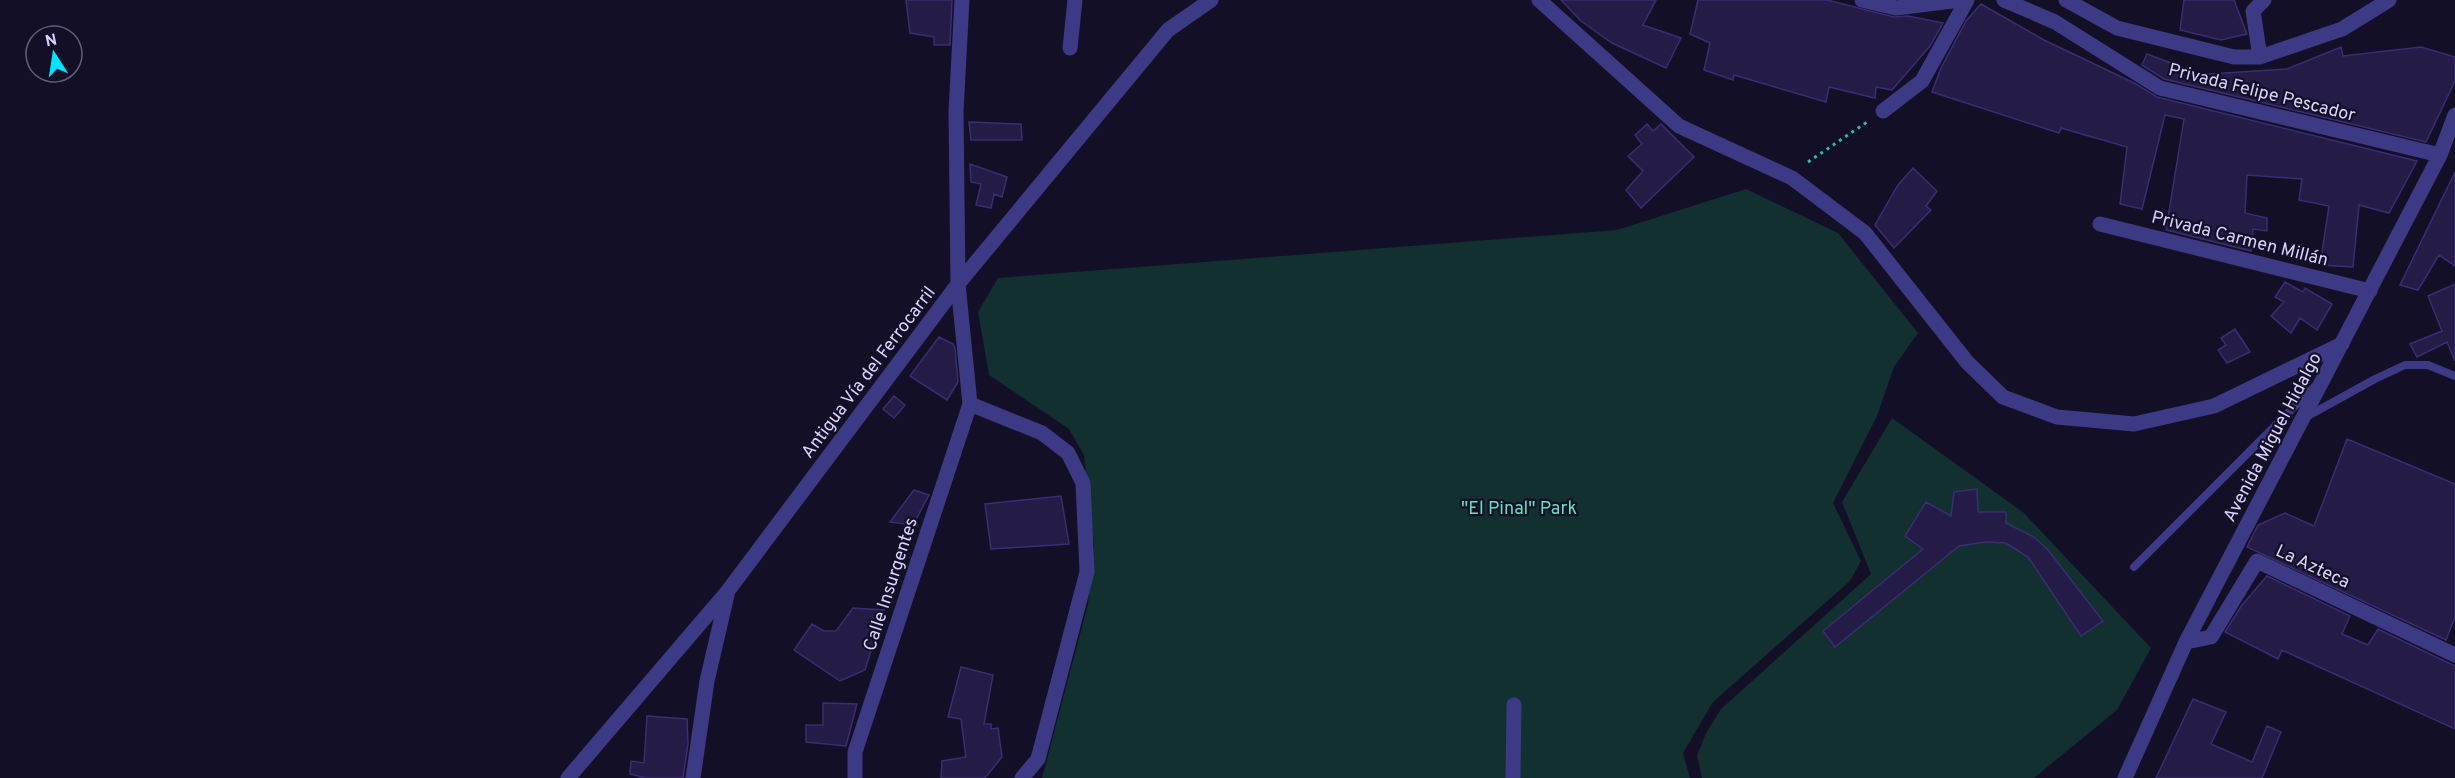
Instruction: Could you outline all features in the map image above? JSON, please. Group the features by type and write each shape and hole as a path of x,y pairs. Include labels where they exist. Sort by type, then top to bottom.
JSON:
{"street":[{"path":"962,0 956,111 958,284 970,404 1042,433 1068,453 1083,483 1087,572 1038,759 1022,778"},
{"path":"1070,48 1075,0"},
{"name":"Antigua Vía del Ferrocarril","path":"568,778 727,592 958,284 1168,30 1211,0"},
{"path":"1539,0 1679,126 1792,178 1865,232 1967,362 2003,397 2057,417 2134,424 2214,406 2342,344"},
{"path":"1862,0 1896,8 1960,0"},
{"path":"1883,111 1922,81 1967,0"},
{"name":"Privada Felipe Pescador","path":"2004,0 2055,22 2160,88 2440,155"},
{"path":"2260,57 2253,11 2264,0"},
{"path":"2055,22 2067,1 2117,28 2234,57 2260,57 2342,29 2389,0"},
{"name":"Avenida Miguel Hidalgo","path":"2126,778 2186,642 2306,417 2440,155 2455,115"},
{"name":"Privada Carmen Millán","path":"2100,224 2370,291"},
{"name":"Calle Insurgentes","path":"855,778 855,752 970,404"},
{"name":"La Azteca","path":"2186,642 2211,637 2257,561 2455,655"},
{"path":"693,778 707,681 727,592"},
{"path":"1513,778 1514,705"}],"lane":[{"path":"2306,417 2405,365 2428,365 2455,376"},
{"path":"2134,567 2326,375"}],"path":[{"path":"1808,162 1883,111"}],"green space":[{"name":"\"El Pinal\" Park","path":"1746,189 1838,233 1918,333 1894,367 1877,416 1833,503 1861,561 1850,581 1713,702 1683,753 1690,778 1042,778 1088,604 1094,546 1084,455 1069,429 989,375 978,312 998,278 1617,230"},
{"path":"1892,418 2024,513 2151,648 2117,710 2034,778 1702,778 1697,756 1706,733 1721,709 1871,574 1842,502"}],"building":[{"path":"906,0 952,0 950,45 934,45 934,37 910,33"},
{"path":"1561,0 1656,0 1643,25 1681,38 1666,68 1612,43 1581,21"},
{"path":"1698,0 1827,0 1894,17 1908,16 1943,23 1930,46 1892,90 1876,87 1875,98 1829,87 1826,102 1734,75 1733,80 1704,70 1710,43 1690,34"},
{"path":"2184,0 2234,0 2247,34 2221,40 2180,30"},
{"path":"1981,4 2044,40 2134,83 2157,97 2417,161 2389,213 2359,205 2353,267 2320,265 2329,206 2299,200 2302,179 2247,175 2245,213 2267,218 2267,231 2253,229 2251,251 2166,230 2184,119 2165,115 2142,209 2120,204 2127,147 2061,128 2059,133 1932,92 1941,68 1966,21"},
{"path":"2341,47 2343,56 2421,47 2455,57 2455,81 2426,142 2164,79 2142,65 2147,54 2182,67 2178,76 2287,69"},
{"path":"969,122 1021,124 1022,140 971,140"},
{"path":"1647,124 1653,131 1661,124 1694,157 1641,208 1626,190 1643,171 1628,156 1642,144 1635,135"},
{"path":"970,164 1007,177 1002,197 994,194 991,208 976,205 981,184 971,182"},
{"path":"1913,168 1937,191 1926,206 1931,210 1894,248 1875,225 1898,185"},
{"path":"2455,172 2455,266 2439,255 2418,290 2400,285"},
{"path":"2285,282 2303,292 2305,288 2332,304 2317,330 2300,318 2291,333 2271,316 2284,302 2275,297"},
{"path":"2455,284 2455,361 2447,342 2417,357 2410,344 2442,331 2428,296"},
{"path":"2235,329 2250,352 2227,363 2218,350 2226,345 2221,338"},
{"path":"939,337 953,344 955,349 958,382 947,400 910,376"},
{"path":"894,396 905,405 894,418 883,409"},
{"path":"2347,439 2455,484 2455,617 2446,640 2247,547 2258,525 2285,513 2314,526"},
{"path":"1977,489 1978,512 2006,512 2006,523 2034,537 2048,550 2103,621 2081,636 2028,557 2006,543 1986,542 1959,546 1835,647 1823,631 1923,549 1905,536 1926,502 1951,516 1954,492"},
{"path":"914,490 929,495 913,525 890,522"},
{"path":"1061,496 1069,544 991,549 985,504"},
{"path":"2267,576 2350,616 2342,634 2368,645 2378,629 2455,666 2455,729 2282,650 2278,659 2225,632 2242,605"},
{"path":"853,608 884,610 865,670 840,681 794,650 812,624 824,631 836,631"},
{"path":"961,667 993,675 984,724 991,724 991,729 998,728 1002,757 985,778 941,778 942,761 966,757 961,719 948,717"},
{"path":"2193,699 2226,712 2211,744 2252,762 2267,726 2281,732 2262,778 2156,778"},
{"path":"823,703 857,704 846,746 806,742 806,725 823,725"},
{"path":"647,716 687,719 688,744 683,778 646,778 630,774 631,761 644,763"}]}
